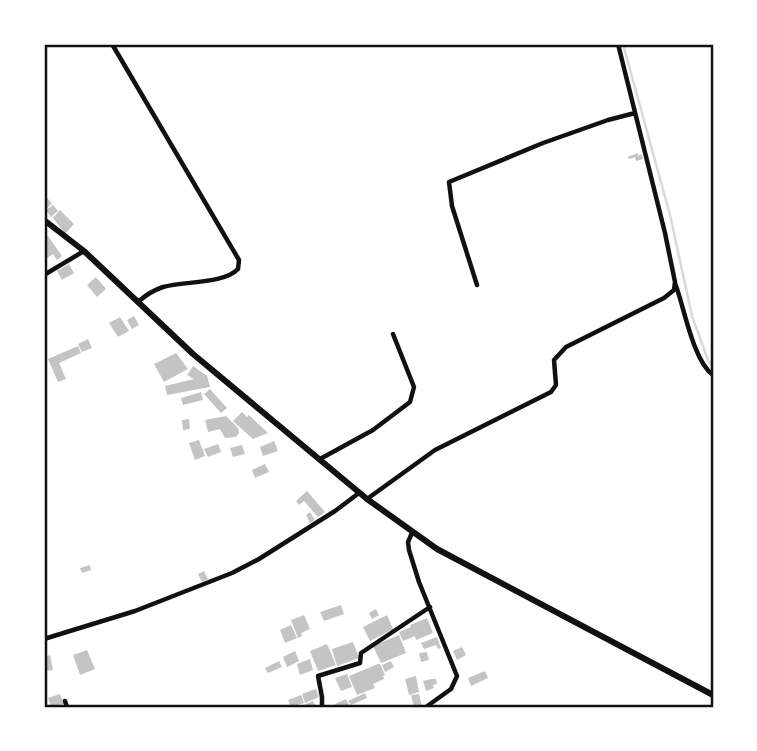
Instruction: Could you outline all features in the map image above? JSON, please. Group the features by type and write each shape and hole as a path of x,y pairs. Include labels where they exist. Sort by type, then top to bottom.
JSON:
{"main road":[{"path":"44,220 84,251 193,354 359,493 412,533 437,549 713,695"}],"street":[{"path":"112,44 239,260 238,269 229,276 166,286 139,301"},
{"path":"618,44 675,282 697,349 705,367 713,375"},
{"path":"477,285 452,206 448,186 450,181 564,135 635,113"},
{"path":"44,275 84,251"},
{"path":"367,499 435,450 551,392 556,385 554,360 566,347 670,294 675,282"},
{"path":"320,459 373,430 411,402 414,387 393,334"},
{"path":"44,639 135,611 232,573 259,559 359,493"},
{"path":"412,533 408,542 409,550 457,676 451,689 426,707"},
{"path":"322,707 318,676 360,663 361,653 430,607"},
{"path":"65,701 67,707"}],"building":[{"path":"638,153 643,159 636,161 635,157 627,157"},
{"path":"44,195 52,203 44,212"},
{"path":"53,205 58,211 51,217 46,210"},
{"path":"60,210 74,224 65,234 53,218"},
{"path":"48,236 62,256 57,260 53,254 44,260 44,238"},
{"path":"69,264 74,273 62,280 57,271"},
{"path":"96,277 106,289 97,297 87,285"},
{"path":"134,316 139,325 132,329 127,320"},
{"path":"120,317 129,331 118,337 109,323"},
{"path":"88,339 92,348 82,352 78,344"},
{"path":"78,346 81,353 59,363 66,379 58,382 48,359"},
{"path":"176,353 188,369 164,382 154,364"},
{"path":"193,366 207,376 210,387 167,395 165,386 194,379 187,375"},
{"path":"210,389 227,408 221,413 204,394"},
{"path":"201,392 203,400 183,405 181,398"},
{"path":"242,412 268,433 253,439 233,421"},
{"path":"226,416 238,428 236,437 225,438 220,429 208,432 205,420"},
{"path":"189,419 190,429 183,430 182,420"},
{"path":"199,440 205,456 195,460 189,443"},
{"path":"274,441 278,451 263,456 260,447"},
{"path":"218,444 221,452 208,457 204,449"},
{"path":"242,445 245,454 233,457 230,448"},
{"path":"265,464 269,472 255,478 252,470"},
{"path":"307,491 325,512 318,517 304,501 299,505 296,501"},
{"path":"310,512 315,520 310,523 306,515"},
{"path":"90,565 91,570 82,573 80,568"},
{"path":"204,571 208,579 202,582 198,574"},
{"path":"341,605 344,614 324,621 320,612"},
{"path":"376,609 379,615 372,619 369,613"},
{"path":"304,615 310,629 301,633 302,636 298,638 291,620"},
{"path":"387,615 393,629 370,641 363,627"},
{"path":"427,618 433,633 416,640 415,636 403,641 399,632"},
{"path":"291,625 297,638 285,643 280,630"},
{"path":"399,635 406,653 381,663 373,646"},
{"path":"437,637 441,648 438,649 436,645 424,649 421,643"},
{"path":"353,642 359,658 337,666 332,649"},
{"path":"327,644 336,665 318,671 310,651"},
{"path":"462,647 466,655 457,660 453,651"},
{"path":"87,650 95,669 80,675 73,655"},
{"path":"295,651 299,661 287,667 283,657"},
{"path":"427,652 429,660 421,662 419,653"},
{"path":"50,655 53,670 44,671 44,657"},
{"path":"310,659 313,670 300,675 297,664"},
{"path":"279,661 282,667 268,673 265,668"},
{"path":"391,661 394,667 385,672 382,665"},
{"path":"378,664 385,675 384,679 373,684 375,688 357,695 349,676"},
{"path":"485,671 488,678 471,686 468,678"},
{"path":"347,674 352,687 341,691 335,678"},
{"path":"416,676 419,692 409,695 405,679"},
{"path":"436,679 437,684 426,691 423,681"},
{"path":"316,689 319,697 305,703 302,694"},
{"path":"365,693 367,698 351,705 348,701"},
{"path":"60,694 64,704 51,707 48,698"},
{"path":"419,694 422,706 414,707 411,695"},
{"path":"301,695 304,703 291,707 288,700"},
{"path":"346,699 350,707 336,707 335,704"},
{"path":"313,701 316,707 299,707"}],"waterway":[{"path":"623,44 670,215 692,316 713,367"}]}
